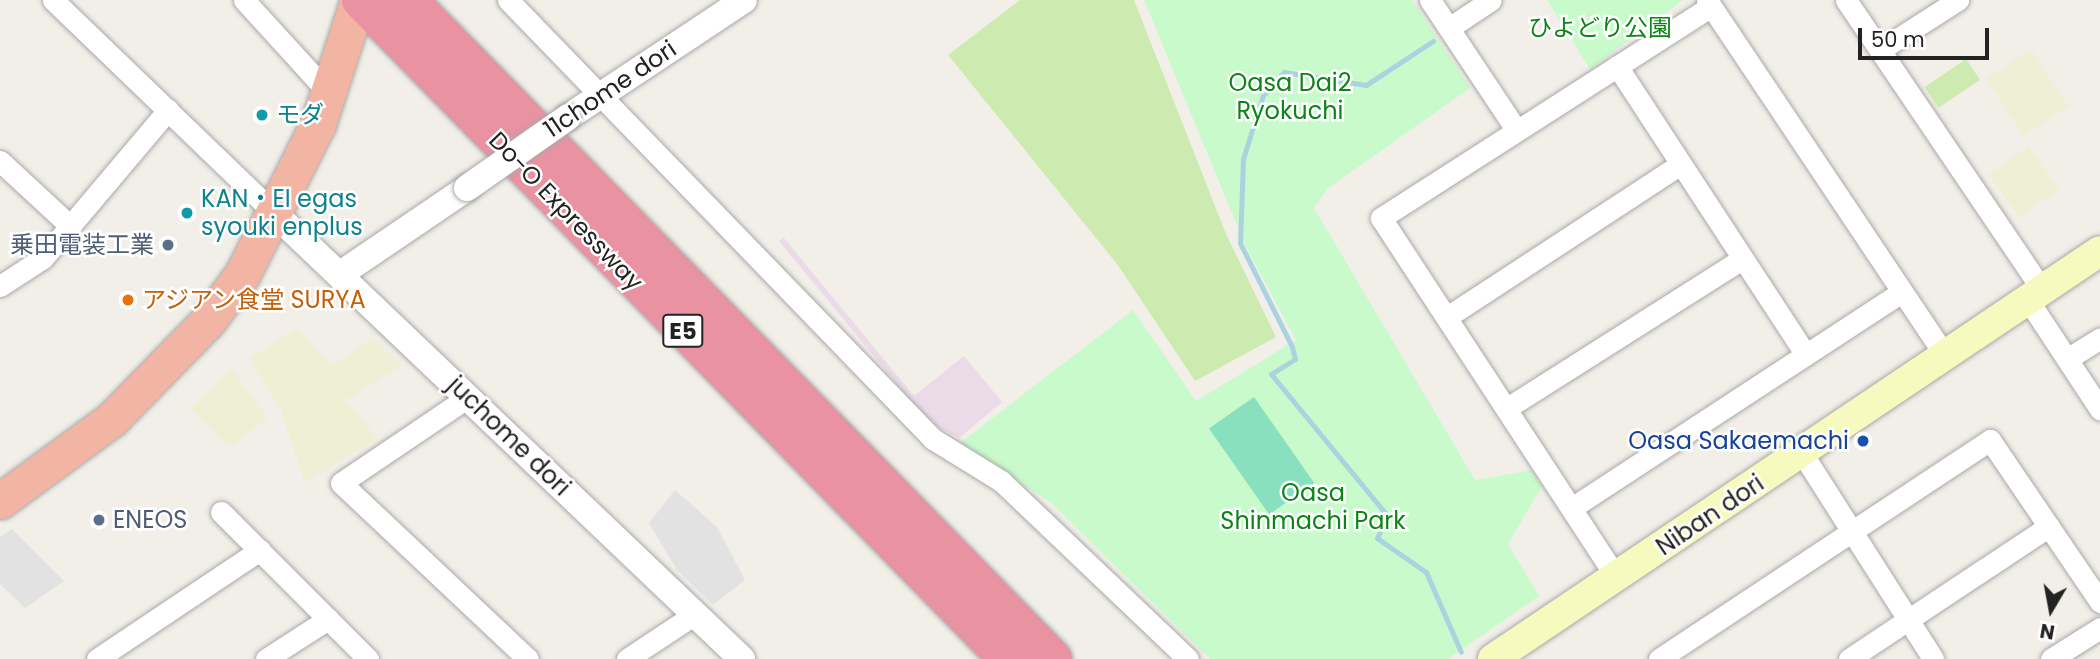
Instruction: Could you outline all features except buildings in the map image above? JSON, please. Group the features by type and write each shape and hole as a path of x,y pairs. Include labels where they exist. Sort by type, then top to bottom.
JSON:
{"highway":[{"path":"0,501 101,427 157,377 208,321 243,273 275,214 333,83 359,0"},
{"name":"Do-O Expressway","path":"359,0 1008,659"},
{"name":"Do-O Expressway","path":"408,0 1053,659"}],"main road":[{"name":"Niban dori","path":"1493,659 2100,251"}],"street":[{"path":"53,0 275,214"},
{"path":"244,0 333,83"},
{"path":"508,0 598,97 933,439 1001,481 1188,659"},
{"name":"11chome dori","path":"339,275 744,0"},
{"path":"1430,0 1517,131"},
{"path":"1449,28 1491,0"},
{"path":"1846,0 2035,295 2067,359 2100,409"},
{"path":"1880,50 1958,0"},
{"path":"1616,578 1573,507 1381,218 1617,66 1709,3 1945,356"},
{"path":"1617,66 1806,355"},
{"path":"0,286 43,258 168,110"},
{"path":"1447,317 1679,164"},
{"path":"2,167 69,225"},
{"name":"juchome dori","path":"275,214 742,659"},
{"path":"1507,408 1742,259"},
{"path":"1573,507 1901,292"},
{"path":"2067,359 2100,338"},
{"path":"468,397 341,483 528,659"},
{"path":"1659,659 1990,440 2100,602"},
{"path":"1802,453 1850,533 1933,659"},
{"path":"222,512 368,659"},
{"path":"1849,659 2049,526"},
{"path":"97,659 260,550"},
{"path":"628,659 695,614"},
{"path":"266,659 328,618"},
{"path":"2051,659 2100,628"}],"shaded area":[{"path":"784,238 914,396 964,356 1002,402 959,438 928,422 779,241"},
{"path":"675,490 717,527 745,580 713,605 677,570 649,523"},
{"path":"12,529 64,581 25,608 0,584 0,537"}],"green space":[{"path":"1020,0 1134,0 1226,234 1276,337 1195,381 1117,264 948,55"},
{"name":"Oasa Shinmachi Park","path":"1144,0 1412,0 1470,88 1327,189 1314,208 1475,480 1531,470 1542,486 1508,544 1539,596 1448,659 1210,659 1050,502 960,443 1133,310 1196,401 1296,340 1246,247"},
{"name":"ひよどり公園","path":"1547,0 1683,0 1590,69"},
{"path":"2031,49 2069,107 2023,136 1986,78"},
{"path":"1966,59 1980,80 1939,108 1925,87"},
{"path":"2028,146 2059,189 2020,218 1988,175"},
{"path":"297,328 331,366 374,338 402,366 346,400 377,438 305,483 281,411 250,359"},
{"path":"231,368 268,418 229,447 190,408"},
{"path":"1254,397 1314,483 1269,515 1209,429"}],"waterway":[{"path":"1433,41 1366,85 1284,72 1263,95 1243,159 1240,243 1292,347 1295,359 1271,374 1387,515 1377,538 1426,572 1461,652"}],"place":[{"name":"モダ","path":"262,115"},
{"name":"KAN・EI egas syouki enplus","path":"187,213"},
{"name":"乗田電装工業","path":"168,245"},
{"name":"アジアン食堂 SURYA","path":"128,300"},
{"name":"Oasa Sakaemachi","path":"1863,441"},
{"name":"ENEOS","path":"99,520"}],"park label":[{"name":"Oasa Dai2 Ryokuchi","path":"1290,97"}]}
